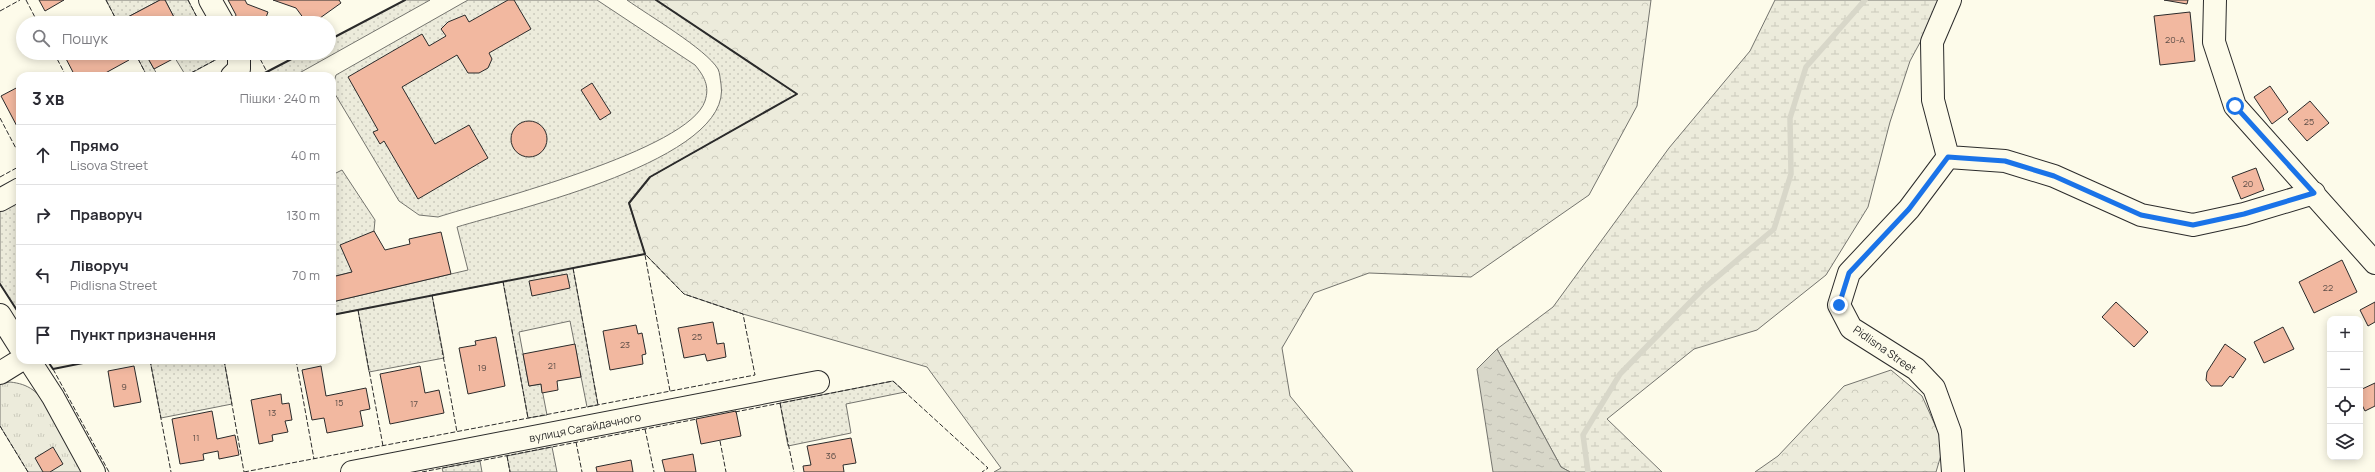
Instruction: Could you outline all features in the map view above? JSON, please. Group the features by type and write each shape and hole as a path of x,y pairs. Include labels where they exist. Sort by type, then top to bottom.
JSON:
{"street":[{"path":"210,0 219,16"},
{"path":"1950,0 1932,42 1933,100 1948,157 2005,161 2054,176 2141,215 2193,225 2244,214 2314,193"},
{"path":"2215,0 2214,42 2235,106 2375,263"},
{"path":"236,72 239,69 239,60"},
{"name":"Pidlisna Street","path":"1948,157 1909,209 1849,273 1839,305 1851,328 1916,369 1934,388 1950,432 1953,472"},
{"path":"0,200 16,191"},
{"path":"0,315 16,341"},
{"path":"0,373 16,363"},
{"path":"32,364 53,397 94,472"},
{"name":"вулиця Сагайдачного","path":"352,472 818,382"}],"green space":[{"path":"106,0 160,0 130,16 114,16"},
{"path":"165,0 188,0 196,16 173,16"},
{"path":"405,0 430,0 336,53 336,36"},
{"path":"468,0 597,0 695,65 701,73 707,91 705,101 691,119 664,138 627,155 584,171 438,217 419,215 399,201 336,96 336,75"},
{"path":"627,0 656,0 797,94 650,177 629,204 645,254 573,268 598,405 587,407 570,321 519,332 529,386 541,384 547,415 528,418 503,282 432,295 444,358 369,372 358,310 336,314 336,301 468,270 457,227 568,194 614,178 658,158 693,136 716,111 721,84 718,69 702,52"},
{"path":"656,0 1651,0 1637,106 1589,195 1471,277 1369,273 1314,293 1282,348 1290,396 1353,472 994,472 1001,468 927,367 743,314 684,294 645,254 629,203 650,177 797,94"},
{"path":"1775,0 1943,0 1910,61 1890,122 1868,207 1826,275 1757,330 1694,349 1607,419 1662,472 1570,472 1561,467 1497,349 1553,307 1669,148 1750,51"},
{"path":"139,60 149,60 156,72 145,72"},
{"path":"176,60 215,60 193,72 184,72"},
{"path":"290,60 323,60 301,72 267,72"},
{"path":"342,170 375,220 374,231 352,272 336,276 336,173"},
{"path":"16,201 16,309 0,284 0,210"},
{"path":"151,364 225,364 232,404 161,418"},
{"path":"1891,370 1922,396 1944,445 1936,472 1755,472 1778,456 1844,386"},
{"path":"893,381 905,392 846,404 851,433 788,446 780,403"},
{"path":"10,382 28,387 40,396 67,440 83,472 28,472 0,426 0,384"},
{"path":"552,447 557,472 510,472 507,456"},
{"path":"480,461 482,472 443,472 442,468"}],"water":[{"path":"1497,349 1561,467 1570,472 1493,472 1477,369"}],"building":[{"path":"39,0 64,0 45,11"},
{"path":"160,0 165,0 173,16 130,16"},
{"path":"228,0 245,0 247,4 268,12 267,16 236,15"},
{"path":"273,0 339,0 341,3 323,16 302,16 296,8"},
{"path":"508,0 514,0 531,29 489,53 492,59 488,68 479,73 468,73 457,55 402,87 435,144 469,125 488,158 418,199 384,141 380,144 373,132 378,130 348,77 422,34 429,46 446,36 441,29 448,22 465,15 469,22"},
{"path":"2164,0 2188,0 2187,4"},
{"path":"2190,12 2195,61 2160,65 2154,16"},
{"path":"67,60 129,60 107,72 73,72"},
{"path":"149,60 171,60 154,69"},
{"path":"592,83 611,113 600,120 581,90"},
{"path":"2270,86 2288,112 2272,124 2254,97"},
{"path":"16,88 16,124 1,96"},
{"path":"2310,101 2329,123 2307,141 2288,119"},
{"path":"533,121 542,126 546,132 546,146 542,152 533,157 525,157 516,152 512,146 511,135 516,126 522,122"},
{"path":"2256,168 2264,190 2241,199 2232,177"},
{"path":"374,231 385,250 410,244 409,239 441,232 451,274 336,301 336,276 352,272 340,245"},
{"path":"2342,260 2357,292 2314,313 2299,282"},
{"path":"567,274 570,288 532,296 529,281"},
{"path":"2116,302 2148,332 2134,347 2102,317"},
{"path":"2375,302 2375,322 2368,326 2360,310"},
{"path":"713,322 717,344 724,343 726,357 707,361 705,354 684,358 678,328"},
{"path":"636,325 638,334 642,333 646,354 642,355 643,364 610,370 603,331"},
{"path":"2283,327 2294,349 2264,363 2254,342"},
{"path":"496,337 505,386 468,394 459,348 476,345 475,341"},
{"path":"575,344 581,377 557,381 558,390 542,393 541,384 529,386 523,354"},
{"path":"2225,344 2246,359 2233,378 2230,376 2222,386 2211,386 2206,380 2207,372"},
{"path":"134,366 141,402 114,407 108,371"},
{"path":"321,366 326,396 366,388 370,409 360,411 363,426 327,433 324,418 312,420 302,370"},
{"path":"420,366 425,393 439,390 444,413 390,424 380,374"},
{"path":"2375,383 2375,406 2365,411 2363,407 2363,389"},
{"path":"281,394 282,404 289,403 292,420 285,421 288,432 272,435 273,441 259,444 251,400"},
{"path":"212,411 217,439 235,435 239,455 219,459 218,451 203,454 204,460 180,464 172,419"},
{"path":"736,411 741,436 701,444 696,419"},
{"path":"851,438 856,463 843,465 844,472 804,472 803,466 811,465 807,446"},
{"path":"53,447 63,464 50,472 43,472 35,458"},
{"path":"693,454 696,472 665,472 662,460"},
{"path":"631,460 633,472 597,472 596,467"}],"waterway":[{"path":"1588,472 1583,435 1620,374 1703,289 1774,229 1791,174 1790,118 1806,67 1865,0"}],"fence":[{"path":"0,11 20,0"},
{"path":"26,0 34,16"},
{"path":"106,0 114,16"},
{"path":"188,0 196,16"},
{"path":"58,60 64,72"},
{"path":"139,60 145,72"},
{"path":"193,72 215,60"},
{"path":"261,60 267,72"},
{"path":"0,118 16,148"},
{"path":"0,177 16,168"},
{"path":"244,472 755,375 743,314 684,294 645,254"},
{"path":"645,255 670,391"},
{"path":"573,268 598,405"},
{"path":"503,281 528,418"},
{"path":"432,295 457,432"},
{"path":"358,310 383,446"},
{"path":"151,364 171,472"},
{"path":"225,364 244,472"},
{"path":"297,364 314,459"},
{"path":"53,369 109,472"},
{"path":"735,412 893,381 988,468 982,472"},
{"path":"780,403 794,472"},
{"path":"422,472 697,419"},
{"path":"0,426 28,472"},
{"path":"645,429 654,472"},
{"path":"720,441 726,472"},
{"path":"576,442 582,472"},
{"path":"507,456 510,472"}],"wall":[{"path":"336,36 405,0"},
{"path":"336,314 645,254 629,203 650,177 797,94 656,0"},
{"path":"267,72 290,60"},
{"path":"0,284 16,309"},
{"path":"50,364 53,369 78,364"}],"route":[{"path":"1839,305 1849,273 1909,209 1948,157 2005,161 2054,176 2100,198 2141,215 2193,225 2244,214 2314,193 2235,106"}]}
